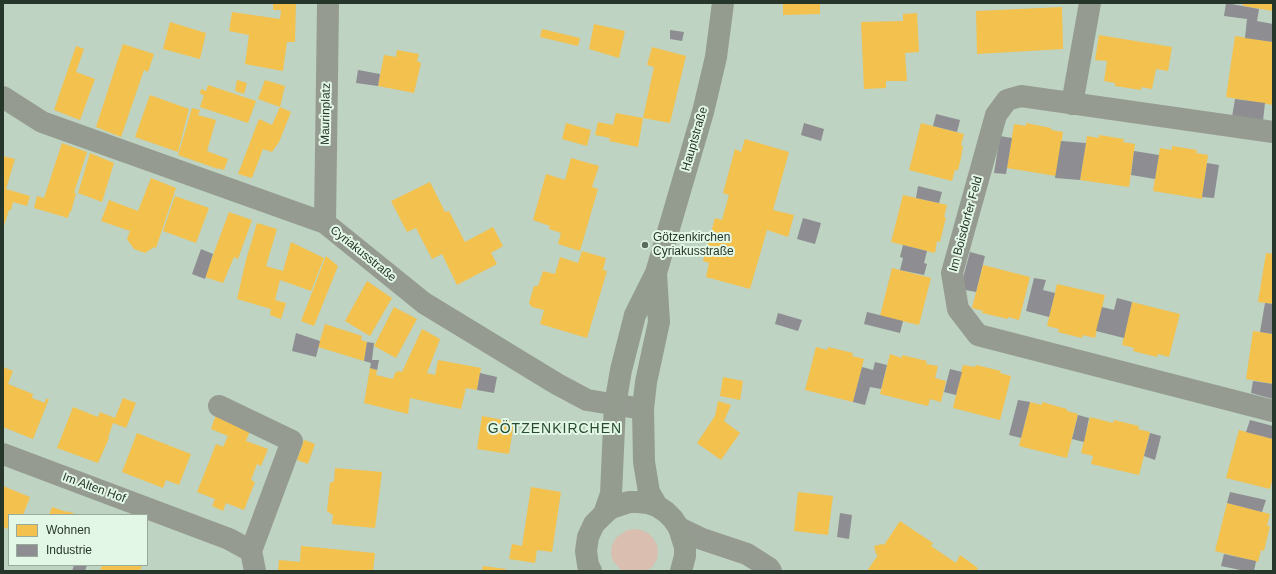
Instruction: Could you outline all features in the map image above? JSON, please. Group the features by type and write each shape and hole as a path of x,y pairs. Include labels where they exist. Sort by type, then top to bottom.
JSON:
{"main road":[{"name":"Hauptstraße","path":"604,514 611,494 615,405 621,370 635,315 656,273 703,112 716,58 724,3"},
{"name":"Hauptstraße","path":"656,273 659,322 646,382 643,408 644,462 649,492 657,506"},
{"name":"Hauptstraße","path":"591,571 588,565 586,551 588,537 594,524 604,514 620,504 629,502 648,503 657,506 673,519 679,528 685,547 685,556 681,571"}],"street":[{"path":"1072,104 1090,3"},
{"name":"Maurinplatz","path":"325,223 328,5"},
{"name":"Im Boisdorfer Feld","path":"1273,132 1021,96 1007,100 996,114 952,273 958,309 978,335 1273,411"},
{"name":"Cyriakusstraße","path":"3,97 42,122 325,223 424,303 557,384 587,400 643,408"},
{"name":"Im Alten Hof","path":"3,454 230,539 253,561 292,441 219,406"},
{"path":"679,528 702,539 747,554 769,568 771,571"}],"shaded area":[{"path":"635,529 648,533 653,538 657,545 657,559 653,566 647,571 622,571 613,561 611,553 612,545 616,538 627,530"}],"building: Wohnen":[{"path":"273,3 296,3 295,42 287,42 283,71 245,64 249,35 229,31 232,12 280,19 281,10 273,10"},
{"path":"783,3 820,3 820,14 783,15"},
{"path":"1243,3 1273,3 1273,11 1243,6"},
{"path":"1062,7 1063,49 977,54 976,11"},
{"path":"917,13 919,52 905,53 907,81 886,81 886,88 864,89 861,22 903,21 903,14"},
{"path":"170,22 206,33 200,59 163,49"},
{"path":"594,24 625,31 619,58 589,49"},
{"path":"542,29 580,38 578,46 540,37"},
{"path":"1099,35 1172,47 1168,71 1156,69 1152,89 1141,87 1141,90 1115,86 1115,83 1104,81 1107,61 1095,60"},
{"path":"1235,36 1273,42 1273,105 1226,97"},
{"path":"123,44 154,54 148,72 144,70 121,137 96,127"},
{"path":"76,46 84,49 76,72 95,79 80,120 54,110"},
{"path":"652,47 686,56 670,123 643,118 654,67 647,65"},
{"path":"397,50 419,54 417,61 421,63 414,93 378,86 384,55 396,57"},
{"path":"237,80 247,83 244,94 235,91"},
{"path":"265,80 285,86 280,107 258,99"},
{"path":"208,85 256,101 248,123 200,107 204,95 200,94 201,89 206,91"},
{"path":"150,95 189,109 178,152 135,137"},
{"path":"280,107 291,112 279,142 272,152 263,149 252,178 238,174 259,119 272,125"},
{"path":"192,108 200,110 198,115 216,120 207,151 228,159 224,170 178,155"},
{"path":"616,113 643,118 638,147 609,141 610,138 595,135 598,122 613,125"},
{"path":"566,123 591,130 587,146 562,139"},
{"path":"921,123 964,134 958,170 955,170 952,181 909,170"},
{"path":"1026,123 1063,132 1056,176 1007,168 1014,124 1026,126"},
{"path":"1099,135 1124,139 1123,142 1135,144 1129,187 1080,180 1087,136 1099,138"},
{"path":"745,139 789,152 773,210 794,215 788,237 767,230 750,289 706,277 709,263 703,261 715,218 722,220 729,195 723,193 735,149 741,152"},
{"path":"62,143 87,152 74,193 76,193 71,212 70,211 68,218 34,208 37,196 44,198"},
{"path":"1172,146 1197,150 1196,153 1208,155 1202,199 1153,191 1160,148 1172,150"},
{"path":"90,153 114,163 102,202 78,193"},
{"path":"3,156 15,159 6,189 30,196 27,206 13,202 3,229"},
{"path":"571,158 599,166 592,187 598,189 580,251 558,244 561,233 549,229 550,226 533,220 546,174 565,180"},
{"path":"151,178 176,188 156,248 154,247 145,253 134,249 127,239 130,231 101,221 109,200 138,211"},
{"path":"430,182 445,212 449,211 465,242 493,227 503,246 491,253 497,264 457,285 442,254 432,259 416,228 407,232 391,201"},
{"path":"903,195 947,205 944,217 946,217 940,242 937,241 935,253 891,242"},
{"path":"175,196 209,208 196,243 163,231"},
{"path":"229,212 252,220 238,259 234,257 223,283 205,277"},
{"path":"257,223 277,229 266,266 283,271 291,242 324,258 311,291 280,280 275,300 286,303 281,319 270,315 271,309 237,299 246,260"},
{"path":"582,251 606,258 603,270 607,271 587,338 540,324 544,310 532,307 529,303 534,286 538,286 543,271 555,274 560,257 578,263"},
{"path":"1266,253 1273,254 1273,304 1258,302"},
{"path":"326,256 338,266 314,326 301,321"},
{"path":"983,265 1030,277 1019,320 982,313 983,311 972,308"},
{"path":"892,268 931,278 919,325 880,316"},
{"path":"367,281 392,298 370,336 345,321"},
{"path":"1057,284 1105,295 1095,338 1083,335 1082,338 1058,332 1059,329 1047,326"},
{"path":"1132,302 1180,314 1169,357 1158,354 1157,357 1133,351 1134,348 1122,345"},
{"path":"394,307 417,319 396,358 374,346"},
{"path":"325,324 362,336 361,340 367,342 364,361 318,347"},
{"path":"422,329 440,339 427,373 435,375 438,360 481,368 477,390 466,388 461,409 410,398 408,414 364,403 370,368 377,370 376,375 393,379 395,373 398,371 402,372"},
{"path":"1253,331 1273,334 1273,384 1246,379"},
{"path":"816,347 827,350 828,347 853,353 852,356 864,359 853,402 805,390"},
{"path":"890,354 902,358 902,355 927,361 926,364 938,366 935,378 946,381 941,402 930,399 928,406 880,394"},
{"path":"963,365 975,367 976,365 1001,371 1000,373 1011,376 1000,420 953,408"},
{"path":"3,367 13,371 8,384 33,394 32,398 45,403 46,399 49,399 33,439 3,427"},
{"path":"723,377 743,381 740,400 720,396"},
{"path":"123,398 136,403 126,428 113,423 109,438 98,463 57,448 73,407 98,417 100,412 115,418"},
{"path":"718,401 731,405 724,421 740,433 721,460 697,443 715,416"},
{"path":"1030,402 1042,405 1042,402 1067,409 1067,411 1078,414 1067,458 1019,446"},
{"path":"218,409 252,426 246,441 268,449 261,466 257,464 251,480 255,482 244,510 226,503 223,511 212,506 215,499 197,492 216,444 223,447 228,436 211,429"},
{"path":"482,416 514,422 509,454 477,449"},
{"path":"1090,417 1113,423 1114,420 1139,426 1138,429 1150,432 1139,475 1091,464 1093,456 1081,453"},
{"path":"1239,430 1273,439 1273,477 1270,489 1226,478"},
{"path":"137,433 191,454 179,485 166,480 163,488 122,472"},
{"path":"304,440 315,444 308,464 297,460"},
{"path":"335,468 382,472 375,528 332,524 333,515 327,511 330,483 334,481"},
{"path":"3,486 30,497 23,514 8,514 8,529 3,527"},
{"path":"531,487 561,492 552,552 537,550 535,563 509,559 512,544 522,546"},
{"path":"798,492 833,496 828,535 794,531"},
{"path":"1227,503 1270,514 1267,526 1270,526 1264,551 1261,550 1258,562 1215,551"},
{"path":"52,507 75,514 49,514"},
{"path":"900,521 933,543 931,546 956,563 960,555 978,568 976,571 867,571 878,555 876,554 874,546 884,545"},
{"path":"301,546 375,553 373,571 278,571 279,560 300,562"},
{"path":"102,566 142,566 140,571 100,571"},
{"path":"483,566 506,569 505,571 482,571"}],"building: Industrie":[{"path":"1226,3 1259,9 1257,21 1273,24 1273,42 1245,38 1247,19 1224,16"},
{"path":"670,30 684,32 682,41 670,39"},
{"path":"358,70 380,74 378,86 356,83"},
{"path":"1235,99 1265,103 1263,121 1232,117"},
{"path":"936,114 960,120 957,132 933,126"},
{"path":"804,123 824,129 821,141 801,135"},
{"path":"1000,136 1012,138 1006,174 994,173"},
{"path":"1061,141 1086,143 1080,180 1055,178"},
{"path":"1134,151 1159,155 1155,179 1131,175"},
{"path":"1207,163 1219,165 1214,198 1202,197"},
{"path":"918,186 942,192 939,203 916,198"},
{"path":"803,218 821,223 815,244 797,239"},
{"path":"903,245 927,251 924,263 927,264 924,275 900,270 903,258 900,257"},
{"path":"201,249 213,254 205,279 192,274"},
{"path":"970,252 985,256 976,292 960,289"},
{"path":"1034,278 1046,280 1043,290 1055,293 1049,317 1026,311"},
{"path":"1117,298 1132,302 1124,338 1096,331 1102,307 1114,310"},
{"path":"1265,303 1273,304 1273,334 1260,332"},
{"path":"867,312 903,321 900,333 864,324"},
{"path":"778,313 802,320 798,331 775,324"},
{"path":"296,333 320,341 316,357 292,351"},
{"path":"367,342 374,343 372,360 379,360 377,370 370,368 371,363 364,361"},
{"path":"875,362 887,365 881,389 870,387 865,405 853,402 862,367 873,370"},
{"path":"950,369 962,372 956,395 944,392"},
{"path":"480,373 497,377 494,393 477,390"},
{"path":"1253,381 1273,384 1273,399 1251,393"},
{"path":"1018,400 1030,402 1021,438 1009,435"},
{"path":"1078,415 1089,418 1084,442 1072,439"},
{"path":"1250,420 1273,426 1273,439 1246,432"},
{"path":"1150,433 1161,436 1155,460 1144,456"},
{"path":"1230,492 1266,500 1262,512 1227,503"},
{"path":"840,513 852,515 849,539 837,537"},
{"path":"1224,554 1256,561 1254,571 1245,571 1221,566"},
{"path":"74,566 87,566 85,571 72,571"}],"place":[{"name":"Götzenkirchen Cyriakusstraße","path":"645,245"}],"district":[{"name":"GÖTZENKIRCHEN","path":"555,429"}]}
